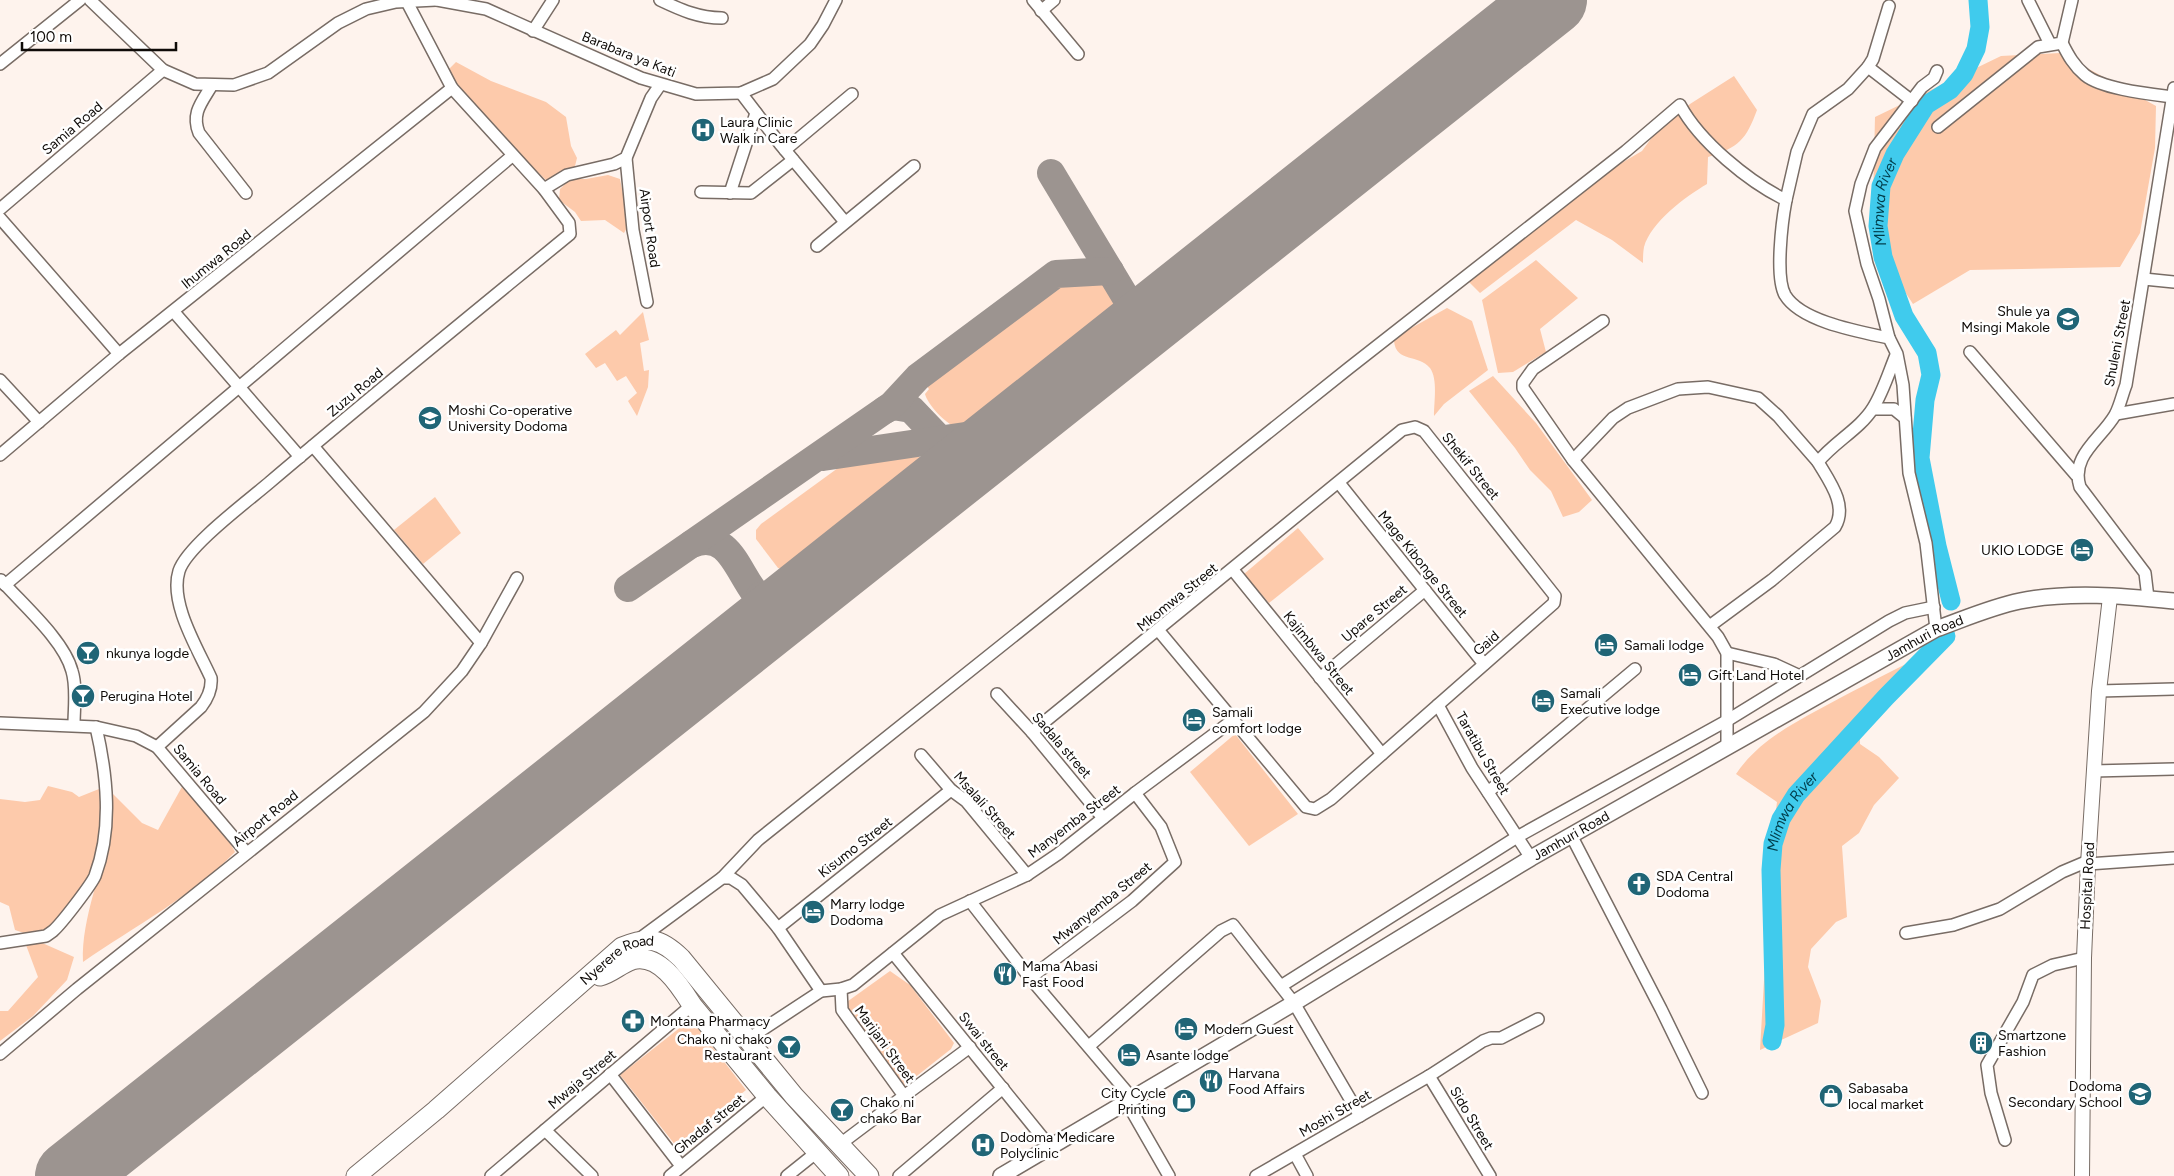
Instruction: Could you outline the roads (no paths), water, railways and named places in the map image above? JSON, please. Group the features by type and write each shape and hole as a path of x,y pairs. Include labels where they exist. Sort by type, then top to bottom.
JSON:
{"highway":[{"name":"Nyerere Road","path":"587,980 622,947 637,941 663,942 671,948 794,1096 869,1176"},
{"name":"Nyerere Road","path":"587,980 609,974 633,960 642,960 661,967 682,989 692,1005 767,1096 839,1176"},
{"path":"356,1176 587,980"}],"main road":[{"name":"Jamhuri Road","path":"1001,1176 1294,1003 1531,858 1936,630 1981,612 2020,601 2063,596 2148,598 2174,601"}],"street":[{"path":"0,64 80,0"},
{"name":"Barabara ya Kati","path":"90,0 163,70 195,84 234,85 268,73 338,23 368,5 436,0 486,9 660,85 696,94 741,93 773,79 793,63 823,25 836,0"},
{"path":"533,31 553,0"},
{"path":"660,0 682,11 708,18 722,18"},
{"path":"1032,0 1078,54"},
{"path":"1041,11 1054,0"},
{"path":"2028,0 2056,44 2086,77 2127,91 2173,93"},
{"path":"2056,44 2072,0"},
{"name":"Zuzu Road","path":"157,746 201,707 212,685 211,678 177,596 179,572 183,561 215,529 313,446 570,234 569,224 544,189 452,88 408,2"},
{"path":"1889,6 1873,58 1868,67 1848,89 1814,114 1797,152 1786,200 1780,270 1786,296 1794,305 1818,319 1855,331 1889,338"},
{"path":"1938,127 2038,47 2056,44"},
{"path":"1868,67 1912,101"},
{"name":"Samia Road","path":"0,209 163,70"},
{"path":"1936,630 1926,543 1909,473 1905,418 1897,354 1889,338 1879,299 1867,264 1855,211 1861,184 1875,148 1937,72"},
{"path":"212,84 198,108 195,122 199,133 246,193"},
{"path":"544,189 567,175 614,164 626,158 651,98 660,85"},
{"name":"Ihumwa Road","path":"0,455 119,354 174,312 452,88"},
{"path":"741,93 793,160 845,222"},
{"name":"Shuleni Street","path":"2076,475 2078,463 2116,414 2126,385 2173,93"},
{"path":"785,150 852,94"},
{"path":"637,941 672,913 722,878 758,840 1680,106 1690,124 1724,157 1764,189 1786,200"},
{"path":"730,193 756,113"},
{"path":"74,725 73,673 68,658 38,619 3,582 239,388 512,156"},
{"name":"Airport Road","path":"626,158 633,230 647,302"},
{"path":"701,192 751,193 793,160"},
{"path":"817,246 914,166"},
{"path":"0,218 119,354"},
{"path":"2144,279 2174,282"},
{"path":"174,312 300,457"},
{"path":"1603,321 1533,369 1523,383 1527,394 1573,460 1711,625 1727,653 1727,748"},
{"path":"1970,352 2076,475 2080,487 2145,573 2148,598"},
{"path":"1818,462 1827,450 1873,409 1897,354"},
{"path":"0,380 38,422"},
{"path":"1573,460 1613,418 1628,408 1678,390 1708,387 1758,398 1778,416 1818,462 1834,490 1841,518 1835,527 1772,580 1711,625"},
{"path":"2116,414 2174,404"},
{"path":"1873,409 1894,409 1905,418"},
{"name":"Shekif Street","path":"1339,482 1402,430 1415,427 1424,431 1555,596 1554,603"},
{"path":"313,446 481,643"},
{"name":"Mkomwa Street","path":"1032,732 1159,631 1339,482"},
{"name":"Mage Kibonge Street","path":"1339,482 1484,664"},
{"name":"Kajimbwa Street","path":"1232,570 1382,754"},
{"name":"Airport Road","path":"0,1054 246,852 424,712 462,671 481,643 518,578"},
{"name":"Upare Street","path":"1320,678 1425,590"},
{"name":"Hospital Road","path":"2082,1176 2084,958 2088,862 2093,771 2110,597"},
{"name":"Gaid","path":"1438,705 1554,603"},
{"path":"1281,986 1517,837 1728,720 1889,620 1911,611 1934,607"},
{"path":"1159,631 1233,720"},
{"path":"1727,653 1774,664 1800,676"},
{"path":"1488,792 1635,669"},
{"path":"2100,691 2174,689"},
{"name":"Sadala street","path":"996,694 1032,732 1103,818"},
{"name":"Taratibu Street","path":"1233,720 1306,806 1315,809 1331,799 1438,705 1472,768 1531,858"},
{"name":"Manyemba Street","path":"748,1039 821,991 841,989 853,985 940,915 1027,875 1058,854 1135,793 1233,720"},
{"name":"Samia Road","path":"0,723 96,727 136,736 157,746 246,852"},
{"path":"0,943 46,936 54,932 95,877 108,821 103,763 96,727"},
{"name":"Msalali Street","path":"921,755 951,790 966,802 1027,875"},
{"path":"2093,771 2174,769"},
{"name":"Kisumo Street","path":"778,928 951,790"},
{"name":"Mwanyemba Street","path":"1030,978 1132,901 1175,862 1161,827 1135,793"},
{"path":"1571,835 1702,1093"},
{"path":"1906,933 1953,925 2000,909 2062,872 2088,862 2174,858"},
{"path":"722,878 731,878 742,886 778,928 821,991"},
{"path":"970,901 1030,978 1089,1046 1129,1100 1169,1176"},
{"path":"1089,1046 1221,931 1233,925 1294,1003 1360,1116"},
{"name":"Swai street","path":"893,953 1051,1148"},
{"path":"2005,1140 1991,1093 1987,1065 2023,1002 2033,975 2053,965 2084,958"},
{"name":"Marijani Street","path":"839,1145 904,1096 842,1010 841,989"},
{"name":"Mwaja Street","path":"491,1176 692,1005"},
{"name":"Moshi Street","path":"1256,1176 1429,1076 1483,1041 1492,1038 1502,1038 1538,1019"},
{"path":"904,1096 970,1047"},
{"path":"610,1074 681,1166"},
{"name":"Sido Street","path":"1429,1076 1490,1176"},
{"path":"899,1176 1003,1088"},
{"name":"Ghadaf street","path":"670,1176 767,1096"},
{"path":"545,1130 592,1176"},
{"path":"787,1176 817,1152"},
{"path":"1295,1154 1307,1176"}],"waterway":[{"name":"Mlimwa River","path":"1951,601 1937,546 1920,458 1925,400 1931,375 1927,353 1904,316 1883,257 1878,226 1881,186 1895,154 1926,105 1950,90 1964,74 1976,49 1980,27 1978,0"},
{"name":"Mlimwa River","path":"1772,1041 1775,1025 1771,870 1773,844 1781,819 1796,795 1886,697 1946,636"}],"place":[{"name":"Laura Clinic Walk in Care","path":"703,130"},
{"name":"Shule ya Msingi Makole","path":"2068,319"},
{"name":"Moshi Co-operative University Dodoma","path":"430,418"},
{"name":"UKIO LODGE","path":"2082,550"},
{"name":"Samali lodge","path":"1606,645"},
{"name":"nkunya logde","path":"88,653"},
{"name":"Gift Land Hotel","path":"1690,675"},
{"name":"Perugina Hotel","path":"83,696"},
{"name":"Samali Executive lodge","path":"1543,701"},
{"name":"Samali comfort lodge","path":"1194,720"},
{"name":"SDA Central Dodoma","path":"1639,884"},
{"name":"Marry lodge Dodoma","path":"813,912"},
{"name":"Mama Abasi Fast Food","path":"1005,974"},
{"name":"Montana Pharmacy","path":"633,1021"},
{"name":"Modern Guest","path":"1186,1029"},
{"name":"Smartzone Fashion","path":"1981,1043"},
{"name":"Chako ni chako Restaurant","path":"789,1047"},
{"name":"Asante lodge","path":"1129,1055"},
{"name":"Harvana Food Affairs","path":"1211,1081"},
{"name":"Dodoma Secondary School","path":"2140,1094"},
{"name":"Sabasaba local market","path":"1831,1096"},
{"name":"City Cycle Printing","path":"1184,1101"},
{"name":"Chako ni chako Bar","path":"842,1110"},
{"name":"Dodoma Medicare Polyclinic","path":"983,1145"}]}
